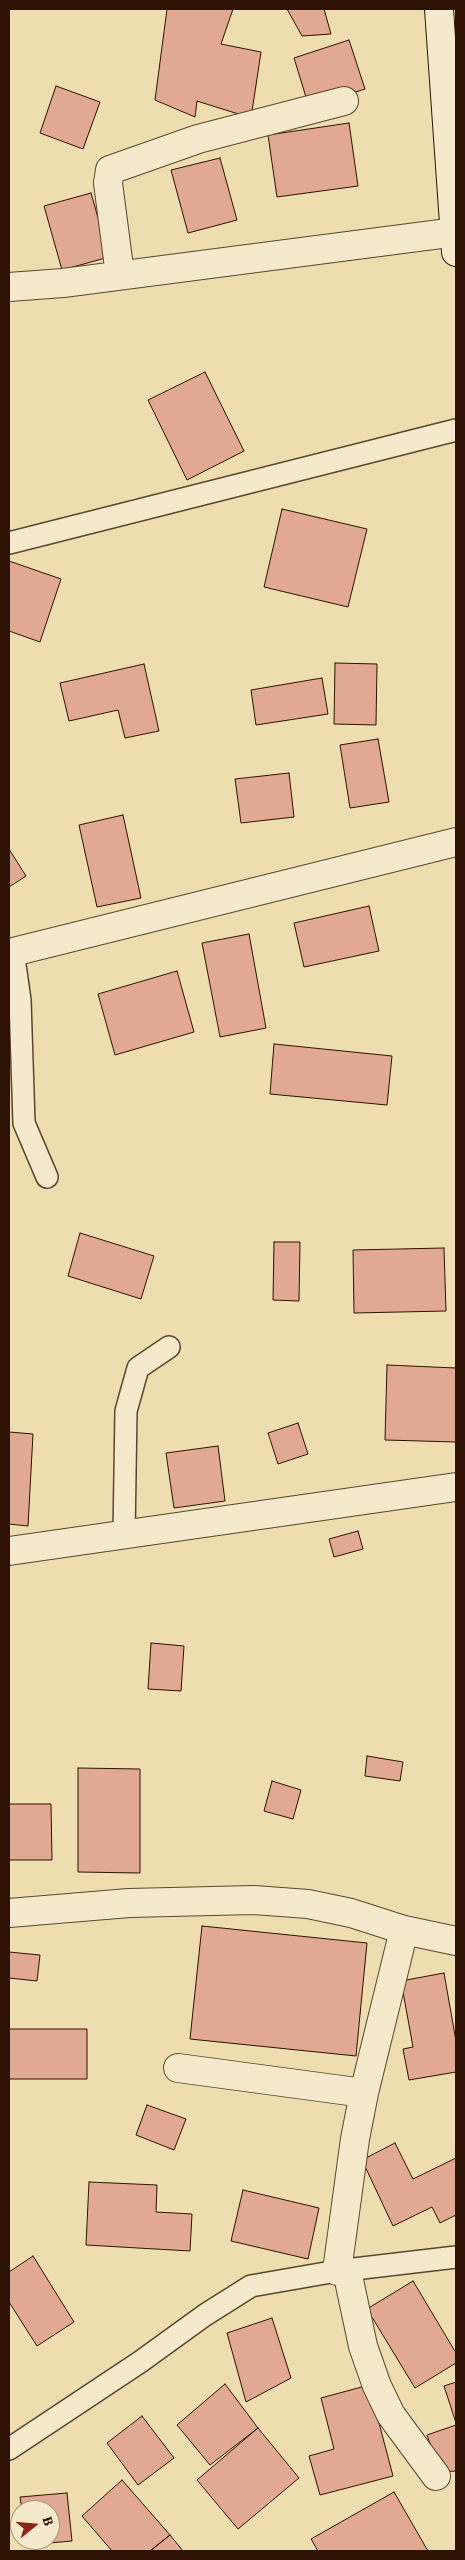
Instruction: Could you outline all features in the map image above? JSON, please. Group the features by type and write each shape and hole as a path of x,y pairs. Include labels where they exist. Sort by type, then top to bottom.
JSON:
{"street":[{"path":"9,287 456,239 439,9"},
{"path":"120,275 108,183 110,170 198,139 344,101"},
{"path":"11,952 456,842"},
{"path":"9,1551 456,1487"},
{"path":"9,1913 138,1903 254,1900 308,1904 351,1913 404,1930 456,1941"},
{"path":"404,1930 364,2093 355,2139 342,2271 363,2346 391,2415 436,2476"},
{"path":"178,2068 364,2093"}],"lane":[{"path":"9,543 456,430"},
{"path":"11,952 20,1000 24,1123 47,1177"},
{"path":"124,1535 126,1411 138,1368 169,1347"},
{"path":"9,2449 251,2286 342,2271 456,2258"}],"building":[{"path":"167,9 233,9 221,44 261,52 251,118 197,101 195,117 155,100"},
{"path":"287,9 324,9 331,34 302,36"},
{"path":"349,40 365,89 309,107 294,58"},
{"path":"56,86 100,102 83,149 40,133"},
{"path":"349,123 358,186 277,197 268,135"},
{"path":"220,158 237,220 188,233 171,170"},
{"path":"91,193 109,257 62,270 44,206"},
{"path":"205,372 244,451 187,480 148,400"},
{"path":"282,509 367,529 348,607 264,587"},
{"path":"9,561 61,579 40,642 9,631"},
{"path":"335,663 377,664 376,725 334,724"},
{"path":"144,664 159,731 125,738 118,710 69,721 60,683"},
{"path":"322,678 328,714 256,725 251,690"},
{"path":"378,739 389,802 350,808 340,745"},
{"path":"289,773 294,817 241,823 235,779"},
{"path":"123,815 141,898 97,907 79,825"},
{"path":"9,849 26,876 9,887"},
{"path":"369,906 379,951 304,967 294,923"},
{"path":"249,934 266,1028 220,1037 202,943"},
{"path":"177,971 194,1032 115,1055 98,994"},
{"path":"274,1044 392,1056 387,1105 270,1094"},
{"path":"80,1233 154,1256 141,1299 68,1276"},
{"path":"274,1242 300,1242 299,1301 273,1300"},
{"path":"444,1248 446,1311 354,1313 353,1250"},
{"path":"387,1365 456,1368 456,1442 385,1440"},
{"path":"298,1423 308,1454 278,1464 268,1433"},
{"path":"9,1432 33,1434 28,1526 9,1524"},
{"path":"218,1446 225,1501 174,1508 166,1453"},
{"path":"358,1531 363,1549 334,1557 329,1539"},
{"path":"151,1643 184,1646 181,1691 148,1689"},
{"path":"367,1756 403,1762 400,1781 365,1776"},
{"path":"78,1768 140,1769 140,1873 78,1872"},
{"path":"272,1781 301,1790 293,1819 264,1811"},
{"path":"9,1804 51,1804 52,1860 9,1860"},
{"path":"202,1926 367,1943 356,2056 190,2039"},
{"path":"9,1952 40,1955 37,1981 9,1978"},
{"path":"444,1973 456,2041 456,2072 409,2080 403,2049 413,2047 401,1981"},
{"path":"9,2029 87,2029 87,2079 9,2079"},
{"path":"147,2105 186,2119 174,2150 136,2135"},
{"path":"395,2143 413,2179 456,2158 456,2215 440,2223 432,2207 393,2226 362,2160"},
{"path":"89,2182 157,2185 156,2212 192,2214 190,2251 86,2245"},
{"path":"243,2190 319,2208 308,2259 231,2241"},
{"path":"33,2256 74,2322 37,2346 9,2302 9,2272"},
{"path":"413,2281 456,2353 456,2363 415,2388 367,2309"},
{"path":"272,2318 291,2378 246,2402 227,2333"},
{"path":"456,2382 456,2423 444,2386"},
{"path":"225,2384 258,2428 210,2465 177,2425"},
{"path":"369,2385 393,2476 320,2495 309,2456 334,2449 321,2398"},
{"path":"142,2416 174,2458 138,2485 107,2443"},
{"path":"456,2425 456,2471 440,2472 427,2435"},
{"path":"258,2428 299,2478 238,2529 197,2480"},
{"path":"122,2480 170,2535 150,2551 112,2551 82,2516"},
{"path":"394,2492 428,2551 318,2551 311,2539"},
{"path":"67,2493 72,2541 60,2542 60,2500 20,2500 20,2497"},
{"path":"170,2535 183,2551 150,2551"}]}
